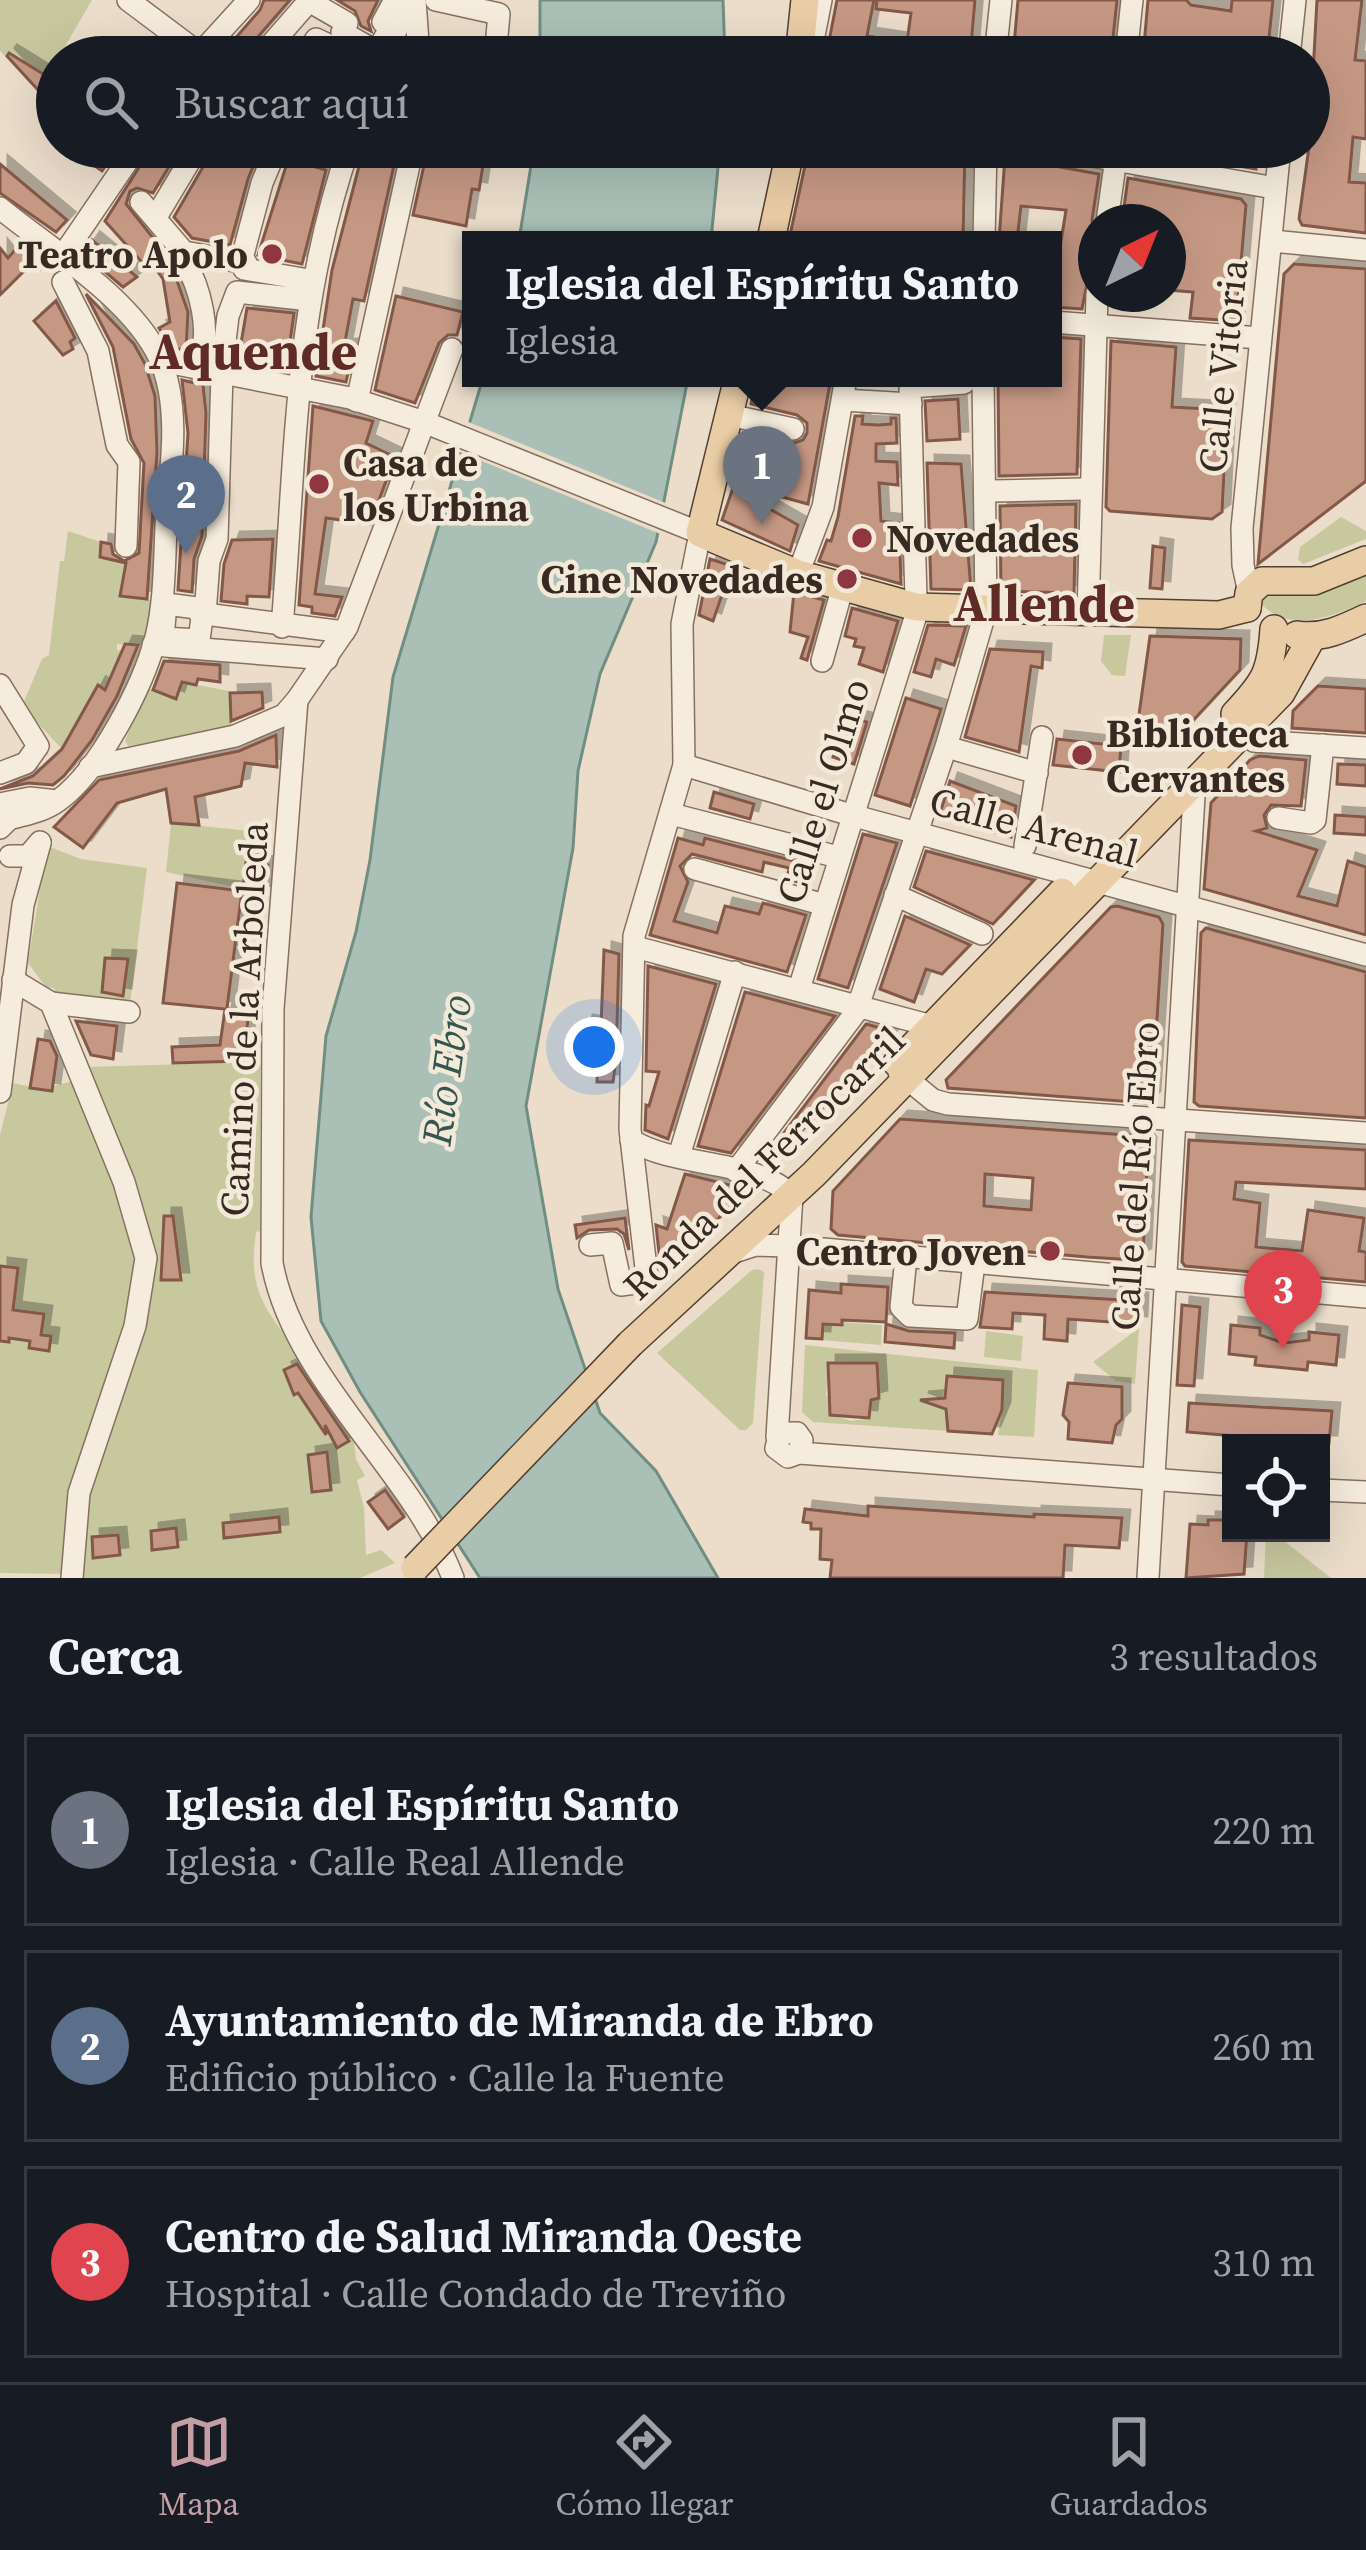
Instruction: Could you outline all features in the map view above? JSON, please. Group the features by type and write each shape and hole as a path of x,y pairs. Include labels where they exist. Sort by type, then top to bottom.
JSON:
{"main road":[{"path":"801,36 805,0"},
{"path":"773,231 786,168"},
{"path":"736,387 700,533 798,574 916,607 1220,615 1248,601 1262,581 1314,581 1366,560"},
{"path":"1248,601 1274,629 1312,637 1366,618"},
{"name":"Ronda del Ferrocarril","path":"630,1344 632,1335 901,1073 1088,878 1261,687 1272,665 1274,629"},
{"name":"Ronda del Ferrocarril","path":"901,1073 932,1026 1281,693 1312,637"},
{"name":"Ronda del Ferrocarril","path":"630,1344 731,1253 786,1190"},
{"path":"409,1575 630,1344"}],"street":[{"path":"128,0 174,36"},
{"path":"218,36 249,0"},
{"path":"386,36 391,26 383,22 395,0"},
{"path":"394,36 414,0"},
{"path":"414,0 417,36"},
{"path":"436,0 499,14 497,36"},
{"path":"814,36 821,0"},
{"path":"997,36 1001,0"},
{"path":"1128,36 1132,0"},
{"path":"1291,36 1295,0"},
{"path":"278,36 309,1 347,23 343,32 350,36"},
{"path":"54,251 120,168"},
{"path":"182,168 149,210 188,256"},
{"path":"242,262 268,168"},
{"path":"282,626 297,387 309,297 340,168"},
{"path":"357,401 408,168"},
{"path":"984,231 986,168"},
{"path":"1109,204 1114,168"},
{"path":"1181,168 1275,188"},
{"name":"Calle Vitoria","path":"1248,601 1242,528 1277,168"},
{"path":"0,208 134,321 161,362 173,450 158,639"},
{"path":"1272,241 1366,250"},
{"path":"190,254 309,280 302,299 238,292 228,316 222,366 215,370 199,360 203,357 201,306 197,284 184,261 190,254"},
{"path":"63,282 98,351 116,445 129,462 126,546"},
{"path":"1088,614 1094,312"},
{"path":"1062,323 1260,338"},
{"path":"90,767 235,736 284,715 297,700 344,632 452,349"},
{"path":"161,362 297,387 424,422 700,533 682,624 684,765 634,936 631,1140 647,1277 621,1285 612,1243 590,1245"},
{"path":"158,639 199,640 209,562 217,538 215,370"},
{"path":"798,574 823,507 845,389 911,404 910,387"},
{"path":"736,1171 859,1004 986,610 973,387"},
{"name":"Calle el Olmo","path":"799,989 916,607 911,404"},
{"path":"729,415 793,429"},
{"path":"993,491 1082,489"},
{"path":"822,662 841,593"},
{"path":"16,824 58,801 90,767 158,639 166,604 282,626 344,632"},
{"path":"158,639 327,659"},
{"path":"0,685 38,749 26,763 0,773"},
{"name":"Camino de la Arboleda","path":"297,700 273,1010 272,1263 282,1304 304,1343 359,1432 429,1527 453,1578"},
{"path":"1025,846 1042,737"},
{"path":"107,742 112,757 123,760"},
{"path":"1255,742 1366,748"},
{"path":"1278,818 1316,820 1323,746"},
{"path":"957,750 1037,773"},
{"name":"Calle Arenal","path":"684,765 850,815 1366,955"},
{"name":"Calle del Río Ebro","path":"1148,1578 1195,779"},
{"path":"679,816 838,857"},
{"path":"3,849 28,856 16,824"},
{"path":"0,1092 25,893 16,824"},
{"path":"3,849 25,893"},
{"path":"695,869 825,905"},
{"path":"896,895 982,934"},
{"path":"634,947 932,1026"},
{"path":"679,1156 735,972"},
{"path":"13,980 51,1003 128,1012"},
{"path":"51,1003 124,1182 146,1258 135,1326 79,1493 71,1578"},
{"path":"901,1073 933,1100 948,1104 1366,1133"},
{"path":"631,1140 786,1190 789,1246 777,1437 788,1430 797,1433 802,1440 799,1453 1222,1484"},
{"path":"731,1253 754,1245 789,1246 1366,1297"},
{"path":"906,1257 901,1307 910,1316 968,1319 974,1262"},
{"path":"1330,1490 1366,1492"}],"green space":[{"path":"0,0 92,0 71,36 36,36 36,88 0,51"},
{"path":"1341,517 1366,531 1366,539 1303,564 1298,559 1300,547"},
{"path":"68,531 101,542 100,557 126,563 121,596 153,600 146,646 117,644 122,651 105,690 97,686 62,749 22,706 42,659 49,655"},
{"path":"1366,571 1366,601 1325,617 1282,618 1258,600 1263,594 1329,587"},
{"path":"1104,635 1131,635 1125,676 1112,675 1101,661"},
{"path":"182,682 229,691 232,730 128,746 125,740 148,688 176,699"},
{"path":"171,823 271,833 268,865 247,863 243,889 166,872"},
{"path":"47,846 81,859 147,868 130,1004 55,992 28,963"},
{"path":"260,1062 260,1231 256,1232 254,1264 258,1289 323,1403 327,1401 354,1442 365,1476 357,1480 364,1508 366,1555 381,1550 395,1563 360,1578 78,1578 79,1517 150,1280 84,1067"},
{"path":"77,1080 96,1123 140,1267 65,1574 0,1573 0,1135 13,1083 51,1091 53,1086"},
{"path":"758,1269 764,1272 753,1423 740,1430 657,1353"},
{"path":"823,1324 882,1325 881,1345 822,1340"},
{"path":"1139,1328 1135,1384 1116,1381 1093,1362"},
{"path":"986,1331 1023,1336 1021,1361 984,1357"},
{"path":"805,1345 1038,1370 1034,1437 998,1435 1002,1380 947,1376 942,1398 949,1415 948,1431 813,1422 802,1412","holes":["843,1361 844,1367 862,1368 863,1362 870,1363 881,1398 871,1400 869,1418 852,1421 830,1415 831,1398 826,1396 829,1363"]},
{"path":"1266,1542 1285,1542 1331,1578 1264,1578"}],"water":[{"path":"540,0 723,0 724,36 540,36"},
{"path":"531,168 718,168 712,231 520,231"},
{"name":"Río Ebro","path":"480,387 686,387 656,542 600,674 578,771 573,848 526,1106 558,1289 600,1413 656,1471 718,1578 480,1578 360,1392 321,1321 311,1217 326,1036 356,932 370,860 393,677"}],"pier":[{"path":"466,421 668,504 663,535 457,451"}],"building":[{"path":"264,0 290,0 259,36 237,36"},
{"path":"337,0 378,0 368,21 371,31 361,26 355,11"},
{"path":"837,0 874,0 867,36 830,36"},
{"path":"877,0 975,0 972,36 908,36 911,13 876,9"},
{"path":"1018,0 1117,0 1113,36 1015,36"},
{"path":"1148,0 1186,0 1191,5 1231,11 1232,0 1273,0 1269,36 1145,36"},
{"path":"1317,0 1362,0 1355,60 1366,61 1366,139 1353,137 1349,182 1366,183 1366,233 1302,225 1299,219 1306,168 1330,168 1330,36 1315,36"},
{"path":"7,56 36,70 36,88"},
{"path":"0,164 67,220 56,232 0,193"},
{"path":"139,168 168,168 153,193 137,188 130,191 126,204 169,258 188,312 186,351 171,347 159,328 170,322 163,279 105,221"},
{"path":"202,168 252,168 230,245 192,238 174,217"},
{"path":"285,168 326,170 302,264 258,255"},
{"path":"359,168 393,168 364,301 353,299 344,347 354,347 346,382 316,376 332,270"},
{"path":"423,168 483,168 479,190 472,189 466,226 413,215"},
{"path":"804,168 965,168 963,231 791,231"},
{"path":"1004,168 1066,168 1099,174 1094,204 1078,204 1078,309 1062,308 1066,210 1021,206 1018,231 1000,231"},
{"path":"1128,178 1241,199 1246,205 1236,321 1190,318 1193,292 1186,291 1186,204 1124,204"},
{"path":"92,240 137,277 123,287 83,253"},
{"path":"21,243 46,262 40,269 32,263 0,295 0,248 8,258"},
{"path":"1294,264 1366,269 1366,481 1258,564 1284,274"},
{"path":"86,294 134,344 155,396 157,452 147,599 120,596 126,563 100,557 101,542 111,544 113,554 124,561 139,553 144,463 131,439 113,347"},
{"path":"396,296 462,312 457,335 448,335 439,343 415,403 375,390"},
{"path":"56,301 75,338 70,342 73,349 63,355 34,321"},
{"path":"247,308 294,313 286,370 238,361"},
{"path":"1062,338 1081,339 1077,474 999,476 998,387 1062,387"},
{"path":"1111,341 1176,347 1172,407 1227,410 1222,512 1212,519 1106,507"},
{"path":"182,380 203,385 206,413 202,536 194,559 192,592 178,590 188,433"},
{"path":"755,387 829,387 808,504 731,483 743,433 791,444 807,433 807,423 797,415 751,404"},
{"path":"958,399 960,439 927,441 925,401"},
{"path":"313,406 373,421 366,443 395,457 370,524 326,518 315,594 342,597 335,616 312,613 312,607 299,605"},
{"path":"855,416 863,416 862,424 878,425 891,424 891,418 896,418 897,443 876,444 876,461 897,462 898,485 879,483 881,521 899,523 901,584 819,561 838,517"},
{"path":"927,463 961,464 971,590 931,589"},
{"path":"733,488 798,525 790,551 722,520"},
{"path":"1076,504 1074,593 1001,591 1000,506"},
{"path":"273,539 269,597 247,596 247,604 221,601 224,564 232,540"},
{"path":"1153,546 1165,548 1162,589 1150,588"},
{"path":"710,559 732,566 713,621 699,615"},
{"path":"794,592 824,600 807,660 801,658 808,637 790,632"},
{"path":"852,608 898,621 883,672 859,664 864,648 854,646 856,639 845,636"},
{"path":"928,625 966,626 954,665 936,659 931,677 914,672"},
{"path":"1150,636 1241,639 1240,670 1174,741 1136,736"},
{"path":"125,644 138,645 117,696 64,776 53,785 28,783 0,789 33,776 62,749 98,685 105,690"},
{"path":"990,649 1043,652 1042,668 1031,666 1019,752 965,737"},
{"path":"164,661 220,665 220,682 182,682 176,699 153,690"},
{"path":"1318,686 1366,689 1366,733 1292,728 1293,711"},
{"path":"262,692 263,708 231,721 230,693"},
{"path":"906,698 941,709 910,806 875,795"},
{"path":"847,716 867,722 854,764 833,757"},
{"path":"276,735 277,767 245,763 241,786 195,797 199,825 171,823 166,789 117,803 83,848 54,827 99,780 239,751"},
{"name":"Biblioteca Cervantes","path":"1057,739 1121,746 1119,772 1053,765"},
{"path":"1259,756 1306,760 1301,806 1271,805 1264,815 1267,828 1256,831 1317,850 1298,896 1337,906 1348,861 1366,867 1366,935 1204,889 1211,803"},
{"path":"1338,764 1366,765 1366,786 1337,784"},
{"path":"950,781 1016,806 1011,837 945,818 940,813"},
{"path":"714,792 754,804 750,819 710,808"},
{"path":"1335,815 1366,817 1366,835 1334,833"},
{"path":"863,834 897,843 848,988 818,979"},
{"path":"678,838 703,845 705,838 806,864 801,883 787,879 789,868 764,862 762,872 692,854 680,866 688,882 674,921 717,933 725,906 759,914 763,903 806,915 787,972 650,935"},
{"path":"926,851 1034,880 993,924 914,887"},
{"path":"246,862 268,865 264,894 243,889"},
{"path":"177,883 242,891 227,1008 249,1011 243,1061 173,1063 172,1047 220,1045 225,1009 163,1003"},
{"path":"1117,906 1159,917 1163,924 1152,1099 1147,1103 948,1088 946,1080"},
{"path":"905,916 970,945 942,974 926,969 914,1002 880,989"},
{"path":"1206,928 1366,972 1366,1118 1194,1102 1201,933"},
{"path":"604,950 619,954 613,1082 597,1082 598,1057 578,1055 585,1023 601,1026"},
{"path":"105,958 128,959 123,996 102,992"},
{"path":"648,966 716,984 668,1139 645,1130 646,1105 659,1072 646,1071"},
{"path":"745,992 835,1016 731,1153 698,1146"},
{"path":"76,1021 117,1026 113,1059 91,1055"},
{"path":"866,1024 891,1031 891,1036 774,1160 768,1154"},
{"path":"38,1039 50,1041 57,1056 52,1091 30,1088"},
{"path":"900,1119 1141,1136 1148,1145 1143,1256 1135,1260 838,1235 831,1229 833,1191","holes":["985,1174 1033,1178 1031,1210 984,1206"]},
{"path":"1189,1140 1366,1150 1366,1189 1236,1182 1234,1199 1260,1203 1256,1247 1302,1251 1308,1210 1364,1218 1359,1251 1366,1252 1366,1282 1185,1266"},
{"path":"685,1174 746,1189 699,1239 689,1232 660,1262 656,1225 667,1229"},
{"path":"164,1216 173,1216 181,1280 161,1280"},
{"path":"625,1218 629,1250 617,1229 589,1230 577,1238 575,1225"},
{"path":"0,1266 18,1268 13,1310 44,1314 41,1335 51,1336 49,1351 29,1348 30,1341 0,1341"},
{"path":"841,1284 888,1287 886,1322 842,1320 842,1325 823,1324 822,1339 806,1338 809,1290 841,1293"},
{"path":"985,1292 1140,1301 1139,1324 1068,1319 1067,1341 1044,1339 1045,1315 1013,1313 1012,1329 980,1327"},
{"path":"1182,1305 1200,1307 1194,1386 1177,1385"},
{"path":"886,1324 909,1331 955,1333 954,1348 885,1342"},
{"path":"1231,1325 1260,1328 1260,1335 1284,1343 1309,1340 1309,1332 1339,1335 1336,1365 1308,1362 1307,1370 1255,1365 1256,1357 1229,1354"},
{"path":"828,1363 877,1363 879,1398 871,1400 869,1418 830,1415"},
{"path":"297,1364 349,1441 337,1448 325,1425 326,1435 298,1393 294,1395 284,1370"},
{"path":"947,1376 1003,1380 1002,1410 992,1434 948,1431 946,1409 920,1400 945,1398"},
{"path":"1068,1383 1122,1387 1122,1419 1112,1443 1068,1439 1069,1422 1063,1415"},
{"path":"1189,1403 1332,1411 1330,1434 1187,1432"},
{"path":"327,1452 331,1490 312,1492 308,1455"},
{"path":"385,1490 404,1517 388,1529 368,1502"},
{"path":"868,1506 1122,1518 1119,1548 1065,1545 1063,1578 830,1578 832,1560 820,1559 821,1529 811,1529 811,1523 803,1522 805,1509 868,1516"},
{"path":"279,1517 280,1532 224,1538 223,1523"},
{"path":"1208,1520 1222,1520 1222,1542 1246,1542 1244,1574 1186,1578 1190,1524 1208,1525"},
{"path":"176,1528 178,1547 152,1550 151,1531"},
{"path":"118,1535 120,1555 93,1558 92,1537"}],"place":[{"name":"Teatro Apolo","path":"272,254"},
{"name":"Casa de los Urbina","path":"319,484"},
{"name":"Iglesia del Espíritu Santo","path":"762,525"},
{"name":"Novedades","path":"862,538"},
{"name":"Ayuntamiento de Miranda de Ebro","path":"186,554"},
{"name":"Cine Novedades","path":"847,579"},
{"name":"Biblioteca Cervantes","path":"1082,755"},
{"name":"Centro Joven","path":"1050,1251"},
{"name":"Centro de Salud Miranda Oeste","path":"1283,1349"}],"district":[{"name":"Aquende","path":"253,351"},
{"name":"Allende","path":"1044,603"}]}
